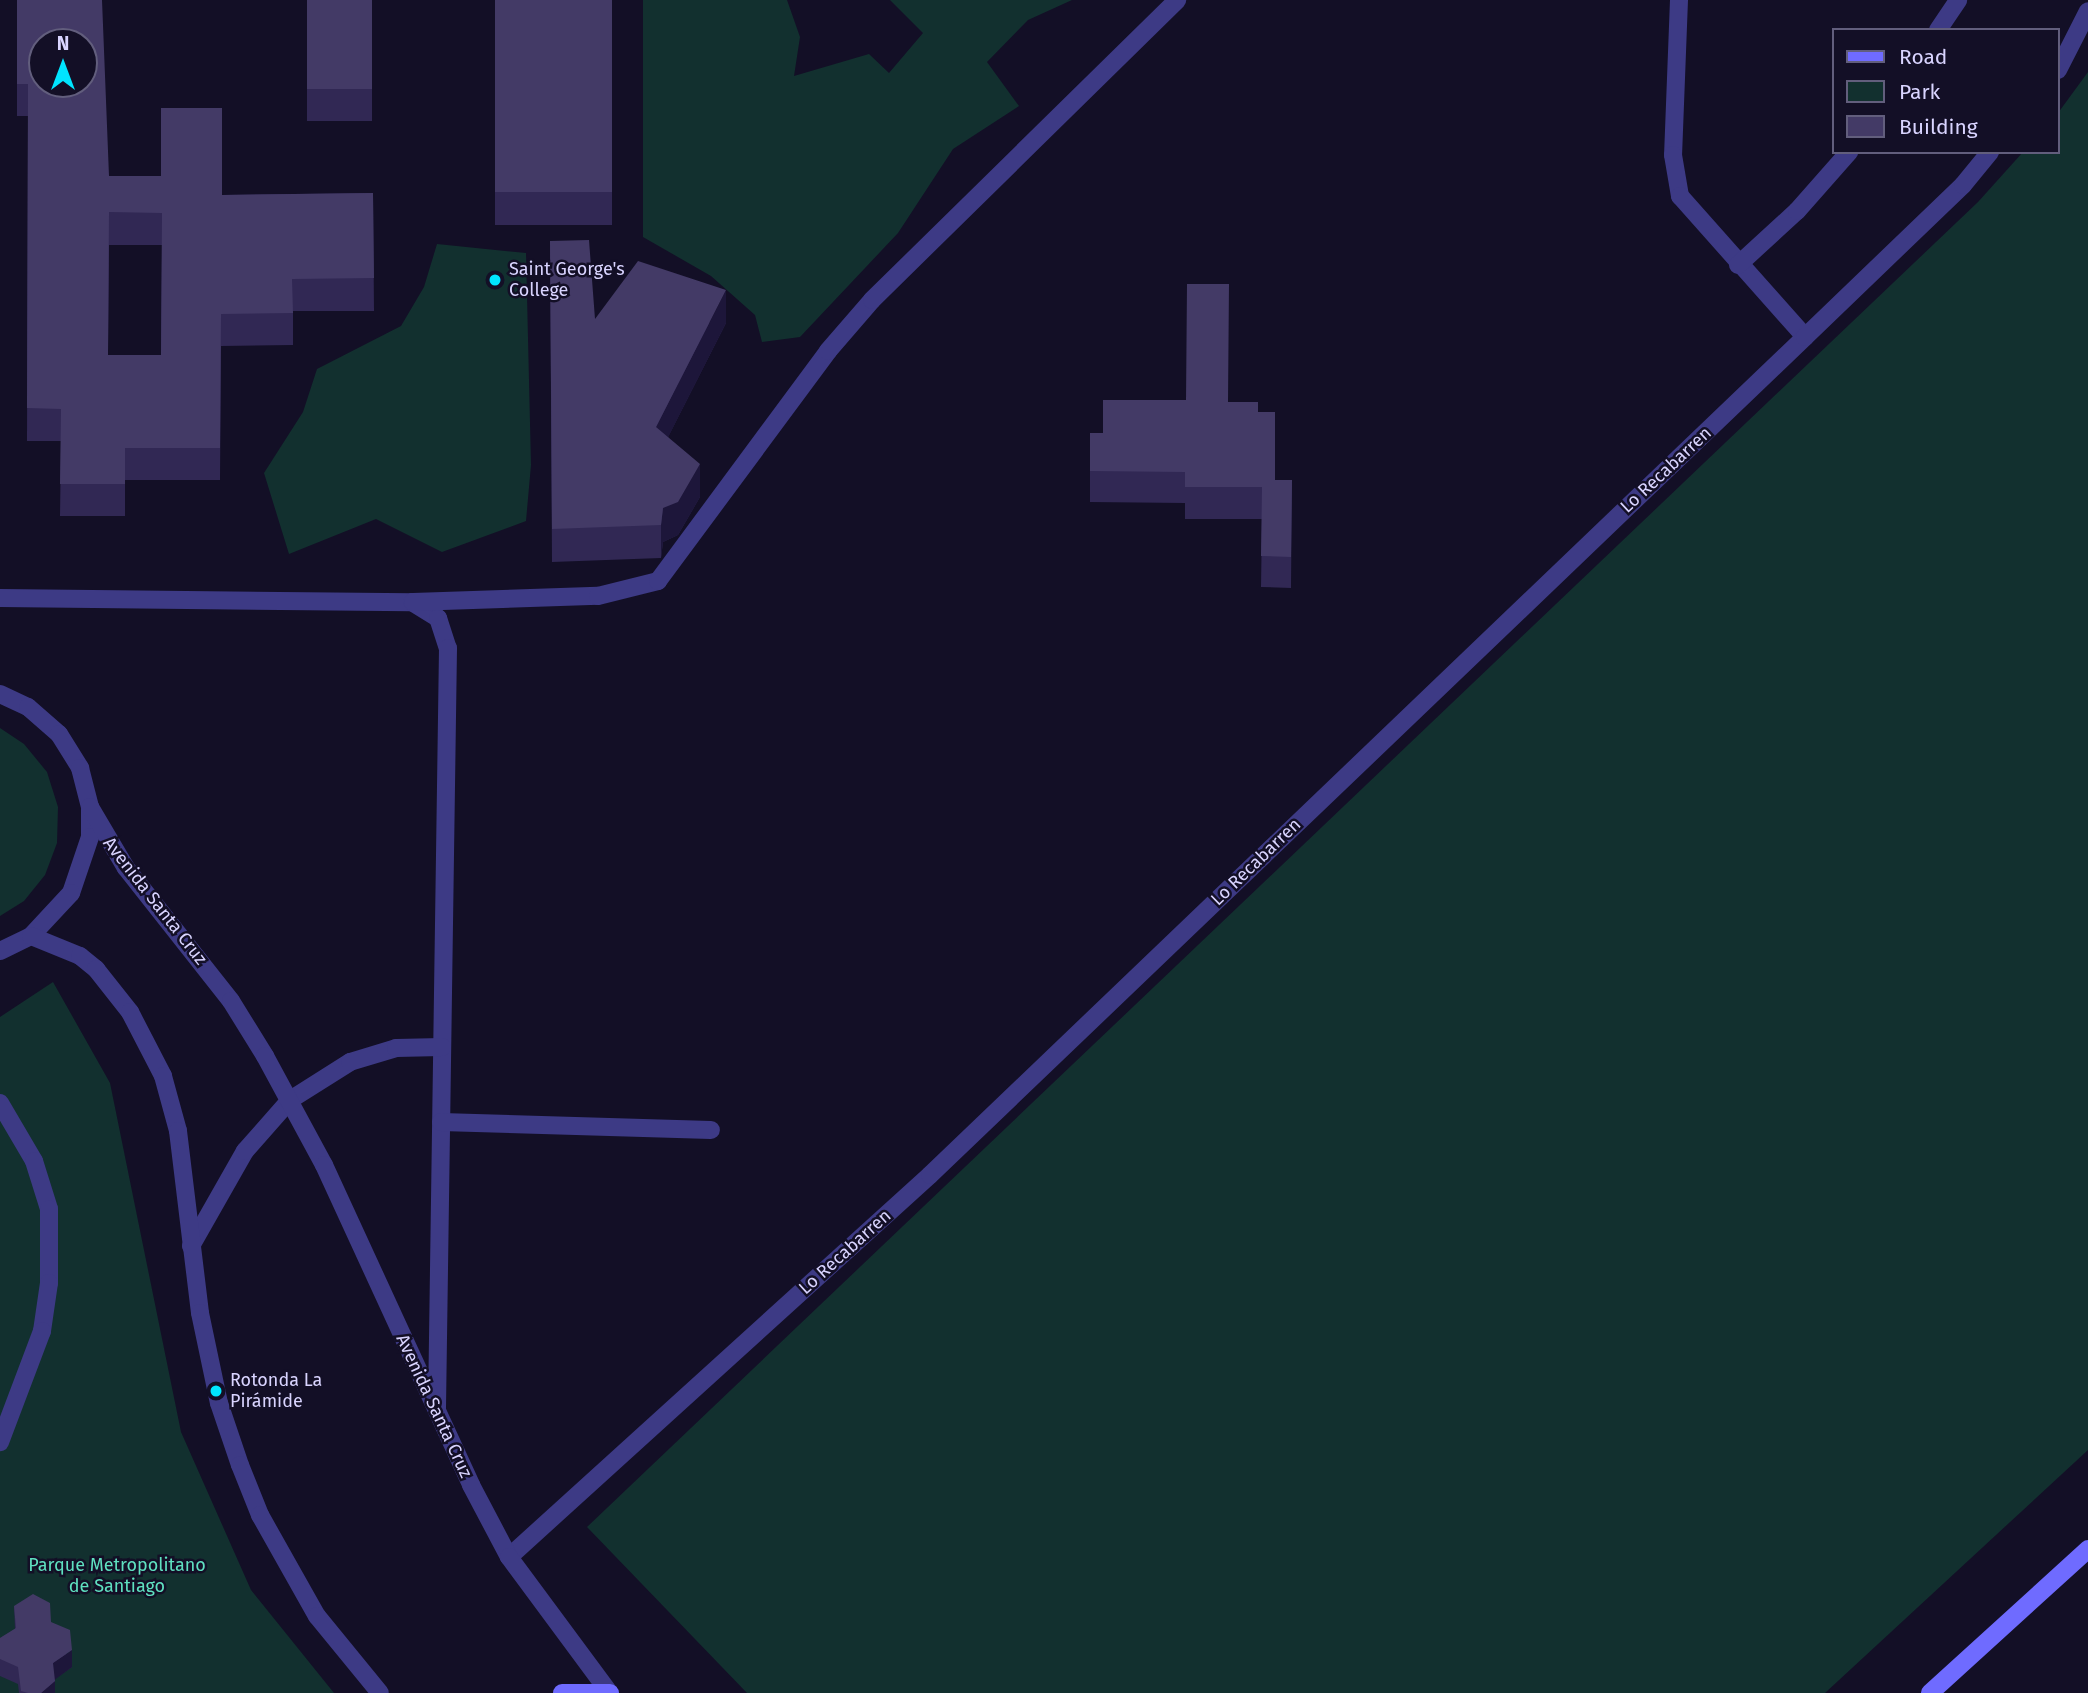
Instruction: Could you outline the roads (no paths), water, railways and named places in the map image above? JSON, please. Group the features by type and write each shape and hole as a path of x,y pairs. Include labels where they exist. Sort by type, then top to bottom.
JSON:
{"main road":[{"path":"1930,1693 2088,1549"},
{"path":"562,1693 610,1693"}],"street":[{"path":"0,598 412,602 598,596 658,580 828,351 872,300 1177,0"},
{"path":"1679,0 1673,155 1680,196 1738,265 1805,337"},
{"path":"1939,28 1958,0"},
{"path":"2060,66 2088,11"},
{"path":"1738,265 1797,211 1847,154"},
{"name":"Lo Recabarren","path":"509,1557 930,1175 1963,185 1988,154"},
{"path":"412,602 438,618 448,648 437,1411"},
{"path":"0,694 28,707 59,734 80,768 90,807 90,837 71,893 30,936 0,951"},
{"name":"Avenida Santa Cruz","path":"90,807 126,868 231,1001 290,1100 509,1557 610,1693"},
{"path":"30,936 80,956 96,969 148,1043 163,1076 178,1131 191,1246 219,1403 260,1515 317,1616 380,1693"},
{"path":"191,1246 245,1152 290,1100 349,1062 396,1048 442,1047"},
{"path":"0,1103 34,1161 49,1209 49,1283 42,1331 0,1442"},
{"path":"441,1122 711,1130"}],"place":[{"name":"Saint George's College","path":"495,280"},
{"name":"Rotonda La Pirámide","path":"216,1391"}],"park label":[{"name":"Parque Metropolitano de Santiago","path":"117,1576"}]}
